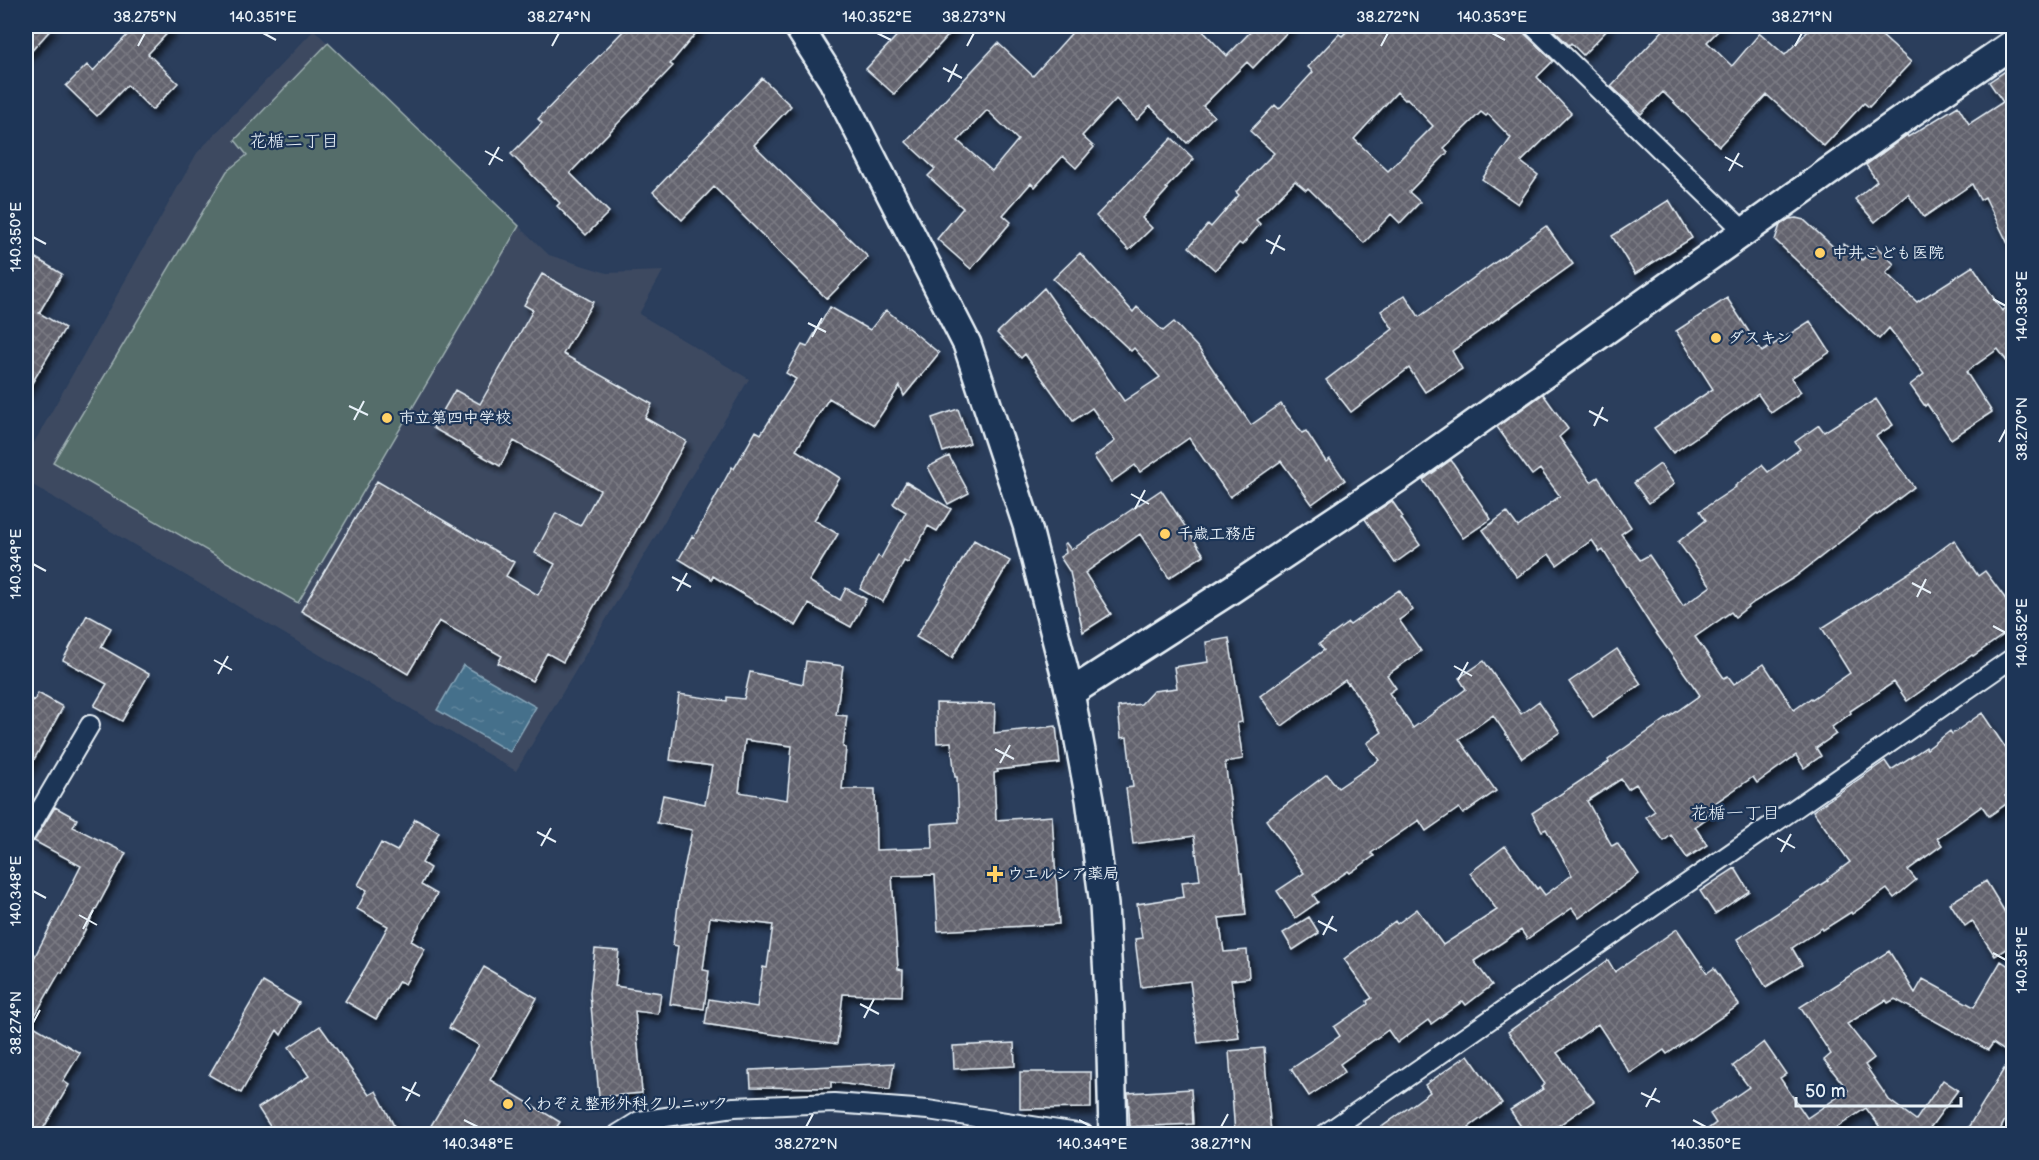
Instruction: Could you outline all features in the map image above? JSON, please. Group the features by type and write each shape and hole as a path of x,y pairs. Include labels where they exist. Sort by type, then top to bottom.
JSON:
{"street":[{"path":"798,26 833,81 967,344 1027,525 1070,693 1090,800 1104,905 1113,1134"},
{"path":"1533,26 1744,231"},
{"path":"1070,693 1232,589 1404,474 2013,42"},
{"path":"1325,1134 2013,657"},
{"path":"26,834 90,726"},
{"path":"618,1134 639,1121 734,1107 834,1103 928,1110 1084,1134"}],"shaded area":[{"name":"市立第四中学校","path":"314,30 549,255 607,273 663,271 639,314 749,379 516,771 26,481 26,457 197,153"}],"green space":[{"path":"328,43 519,226 298,603 53,462 227,171 247,155 235,140"}],"water":[{"path":"463,665 536,707 510,752 437,710"}],"building":[{"path":"26,26 54,26 26,57"},
{"path":"136,26 174,26 148,54 178,83 152,110 127,85 97,116 66,86 87,65 93,71"},
{"path":"628,26 702,26 670,64 673,66 570,173 609,212 586,235 557,206 560,203 511,154 542,123 538,119"},
{"path":"906,26 957,26 894,94 866,69"},
{"path":"1078,26 1198,26 1227,56 1256,26 1293,26 1253,68 1247,62 1203,106 1214,116 1187,143 1150,106 1137,120 1116,99 1082,136 1094,147 1076,168 1063,156 1035,187 1031,183 1003,215 1011,222 971,269 937,239 963,208 928,176 935,169 906,142 998,43 1033,76","holes":["987,110 1018,140 992,171 958,141"]},
{"path":"1352,26 1522,26 1525,34 1553,61 1537,77 1571,113 1521,162 1538,175 1518,204 1482,179 1511,138 1488,114 1486,116 1481,112 1444,148 1448,152 1409,192 1420,202 1400,223 1391,214 1364,243 1308,188 1306,190 1295,181 1256,220 1260,224 1242,245 1239,243 1215,270 1189,247 1208,224 1211,227 1239,195 1236,192 1274,153 1250,131 1275,105 1279,109 1313,72 1308,67 1339,34 1342,36","holes":["1397,92 1405,100 1407,98 1433,126 1388,171 1354,139"]},
{"path":"1549,26 1611,26 1583,55"},
{"path":"1667,26 1723,26 1707,42 1732,66 1760,33 1785,55 1813,26 1871,26 1911,62 1869,107 1864,103 1824,146 1767,95 1719,146 1663,92 1641,114 1611,86"},
{"path":"2013,66 2013,254 1985,197 1980,200 1972,184 1924,217 1908,194 1875,222 1855,199 1877,181 1866,165 1907,135 1908,137 1958,106 1969,124 2003,102 1989,82"},
{"path":"762,78 791,106 754,145 868,257 827,299 714,187 682,220 653,192"},
{"path":"1172,138 1194,159 1166,188 1168,189 1142,218 1152,228 1129,250 1096,216"},
{"path":"1669,200 1692,238 1635,274 1612,236"},
{"path":"1789,219 1804,220 1838,251 1844,244 1862,260 1876,246 1894,264 1886,273 1917,302 1973,266 2002,311 2013,303 2013,370 1998,349 1966,372 1992,412 1951,439 1927,404 1925,406 1910,385 1924,374 1889,328 1879,339 1775,240 1780,225"},
{"path":"1546,226 1573,264 1452,351 1462,369 1425,392 1409,368 1351,412 1326,380 1393,329 1381,311 1405,295 1419,317"},
{"path":"26,252 62,274 39,313 65,328 26,393"},
{"path":"1080,253 1133,312 1137,307 1163,331 1174,322 1199,349 1251,425 1281,404 1302,433 1306,431 1326,462 1330,459 1345,480 1312,504 1281,461 1230,497 1189,438 1140,472 1135,465 1111,482 1094,457 1115,441 1092,408 1073,421 1025,354 1021,358 997,333 1044,288 1124,401 1160,377 1134,348 1131,351 1053,279"},
{"path":"542,274 593,302 563,354 652,404 645,418 686,441 563,662 547,653 532,681 498,663 502,656 439,621 408,674 301,611 377,481 514,562 506,576 538,595 555,564 535,553 556,513 580,526 600,490 514,441 500,466 433,428 455,390 480,404 533,310 524,305"},
{"path":"1727,298 1762,352 1810,321 1830,352 1791,378 1801,392 1771,413 1758,394 1673,453 1654,428 1713,389 1676,331"},
{"path":"830,307 870,330 886,310 939,353 904,396 900,386 874,425 829,398 796,450 840,478 814,520 838,534 809,581 840,600 846,588 866,599 851,627 809,604 796,626 713,576 712,579 679,559 692,536 694,537 732,467 734,469 756,431 761,434 796,379 786,373 802,345 807,347"},
{"path":"1543,394 1568,429 1559,437 1591,482 1598,477 1631,527 1621,534 1640,560 1649,555 1683,606 1711,586 1678,542 1706,520 1700,511 1736,487 1762,465 1768,472 1800,449 1795,442 1819,425 1824,432 1876,399 1893,425 1876,436 1914,487 1795,577 1754,602 1735,617 1731,612 1695,637 1724,678 1728,676 1734,684 1764,664 1794,710 1812,699 1850,673 1822,628 1915,569 1954,540 1978,576 1985,571 2013,609 2013,628 1907,701 1894,682 1850,711 1851,713 1832,727 1836,734 1816,748 1821,756 1804,768 1796,755 1757,783 1753,777 1715,803 1719,809 1695,827 1707,845 1687,858 1671,835 1664,841 1646,817 1655,811 1636,784 1628,789 1621,779 1587,801 1612,846 1617,843 1639,874 1579,918 1572,908 1527,939 1521,930 1474,961 1492,985 1466,1005 1463,1001 1431,1024 1428,1020 1397,1043 1388,1030 1340,1064 1345,1072 1309,1096 1291,1069 1340,1036 1334,1027 1368,1004 1367,1001 1372,998 1344,959 1395,921 1397,924 1417,909 1443,945 1497,910 1470,873 1505,846 1537,889 1539,887 1545,895 1572,875 1546,829 1542,831 1532,813 1609,762 1608,760 1700,695 1652,627 1603,550 1600,552 1592,540 1557,565 1549,554 1517,577 1483,530 1507,512 1518,527 1560,496 1540,469 1532,475 1497,427"},
{"path":"958,409 970,443 943,452 932,418"},
{"path":"949,456 969,493 948,504 928,467"},
{"path":"1451,460 1491,519 1463,538 1423,480"},
{"path":"1660,464 1674,484 1649,503 1634,483"},
{"path":"906,482 951,509 937,531 928,526 908,563 904,561 883,602 860,589 878,556 881,558 906,512 893,504"},
{"path":"1161,490 1204,555 1169,578 1140,534 1085,573 1111,614 1083,632 1070,572 1060,557 1066,553 1064,544 1066,543 1071,550"},
{"path":"1392,501 1420,545 1395,563 1365,519"},
{"path":"974,540 1010,561 952,658 916,637"},
{"path":"1399,590 1413,610 1399,620 1421,651 1387,675 1396,688 1389,693 1413,728 1466,689 1459,678 1484,661 1521,714 1539,701 1560,732 1522,758 1493,715 1459,739 1496,791 1463,814 1459,808 1426,831 1419,820 1371,853 1374,856 1350,873 1348,871 1313,895 1318,902 1295,918 1277,891 1304,873 1266,820 1327,774 1338,788 1379,760 1367,743 1382,732 1345,680 1282,726 1260,696 1324,650 1319,644"},
{"path":"87,615 111,628 101,647 149,674 122,721 94,706 107,684 63,660"},
{"path":"1229,638 1242,722 1237,723 1243,759 1225,762 1246,915 1219,918 1224,952 1247,950 1249,978 1231,980 1239,1038 1198,1043 1190,981 1141,987 1135,939 1142,938 1137,904 1184,897 1182,882 1200,880 1194,836 1133,844 1126,788 1133,787 1127,737 1121,738 1118,707 1141,704 1153,691 1177,688 1174,667 1208,662 1206,642"},
{"path":"1617,649 1641,684 1593,717 1569,682"},
{"path":"806,661 843,666 836,715 847,716 843,747 846,748 842,789 875,789 876,850 933,848 932,824 959,822 957,777 955,777 951,742 937,743 936,703 995,704 994,733 1056,726 1060,763 997,770 998,772 994,773 996,820 1052,816 1059,924 938,931 935,875 892,876 898,969 903,970 902,996 843,994 837,1044 705,1024 709,999 757,1007 763,967 767,968 773,925 710,917 703,970 709,971 704,1009 670,1004 678,946 673,945 680,889 692,830 657,823 663,795 705,804 712,766 670,760 679,694 727,701 727,697 744,699 750,672 803,684","holes":["745,740 792,746 787,800 739,792"]},
{"path":"38,693 63,707 26,774 26,696 34,701"},
{"path":"1982,713 2013,759 2013,790 2005,796 2009,802 1989,816 1982,806 1937,838 1942,845 1908,870 1916,880 1894,898 1887,889 1852,914 1851,912 1823,930 1822,928 1792,948 1802,965 1766,987 1737,939 1828,880 1850,862 1813,811 1885,761 1891,770 1926,747 1927,749 1950,731 1952,734"},
{"path":"55,807 77,819 73,827 126,853 62,973 60,972 30,1024 80,1053 63,1081 69,1085 40,1134 37,1134 26,1128 26,974 81,866 34,841"},
{"path":"415,819 439,832 422,863 430,868 421,885 437,894 411,941 425,949 405,984 399,981 376,1019 345,1001 388,926 357,909 367,890 358,885 381,843 397,851"},
{"path":"1735,868 1749,891 1715,914 1700,891"},
{"path":"1986,881 2006,914 2013,909 2013,944 1995,956 1972,921 1965,926 1950,903"},
{"path":"1309,917 1319,933 1293,950 1283,933"},
{"path":"1677,929 1707,973 1714,968 1739,1005 1667,1054 1664,1050 1630,1073 1598,1024 1557,1053 1594,1101 1546,1134 1526,1134 1510,1110 1543,1089 1541,1087 1545,1084 1508,1032 1608,960 1615,972"},
{"path":"595,949 619,951 615,986 661,993 658,1014 635,1011 642,1093 599,1097 590,993"},
{"path":"1889,951 1915,993 1923,979 1974,1007 2001,961 2013,969 2013,1104 1998,1134 1964,1134 2012,1056 1993,1043 1988,1050 1895,999 1888,1003 1886,1000 1847,1024 1874,1058 1865,1065 1889,1100 1916,1120 1943,1080 1958,1090 1929,1129 1936,1134 1885,1134 1866,1108 1827,1134 1701,1134 1716,1123 1710,1114 1749,1087 1733,1066 1764,1042 1786,1074 1780,1078 1807,1118 1848,1090 1824,1060 1831,1054 1800,1007"},
{"path":"484,967 537,998 490,1080 560,1122 552,1134 426,1134 479,1045 449,1028"},
{"path":"263,982 299,1003 281,1035 277,1030 241,1093 209,1075"},
{"path":"320,1026 369,1095 376,1091 394,1126 378,1134 275,1134 258,1108 309,1076 289,1047"},
{"path":"1014,1043 1015,1066 954,1069 953,1046"},
{"path":"1264,1048 1271,1134 1235,1134 1229,1051"},
{"path":"1468,1055 1502,1103 1469,1127 1474,1134 1372,1134 1430,1092 1425,1085"},
{"path":"894,1063 890,1090 831,1082 831,1088 751,1087 750,1070"},
{"path":"1020,1072 1091,1072 1091,1108 1020,1109"},
{"path":"1191,1089 1193,1124 1130,1127 1128,1093"}],"place":[{"name":"中井こども医院","path":"1820,253"},
{"name":"ダスキン","path":"1716,338"},
{"name":"市立第四中学校","path":"387,418"},
{"name":"千歳工務店","path":"1165,534"},
{"name":"ウエルシア薬局","path":"995,874"},
{"name":"くわぞえ整形外科クリニック","path":"508,1104"}],"district":[{"name":"花楯二丁目","path":"294,141"},
{"name":"花楯一丁目","path":"1735,813"}]}
